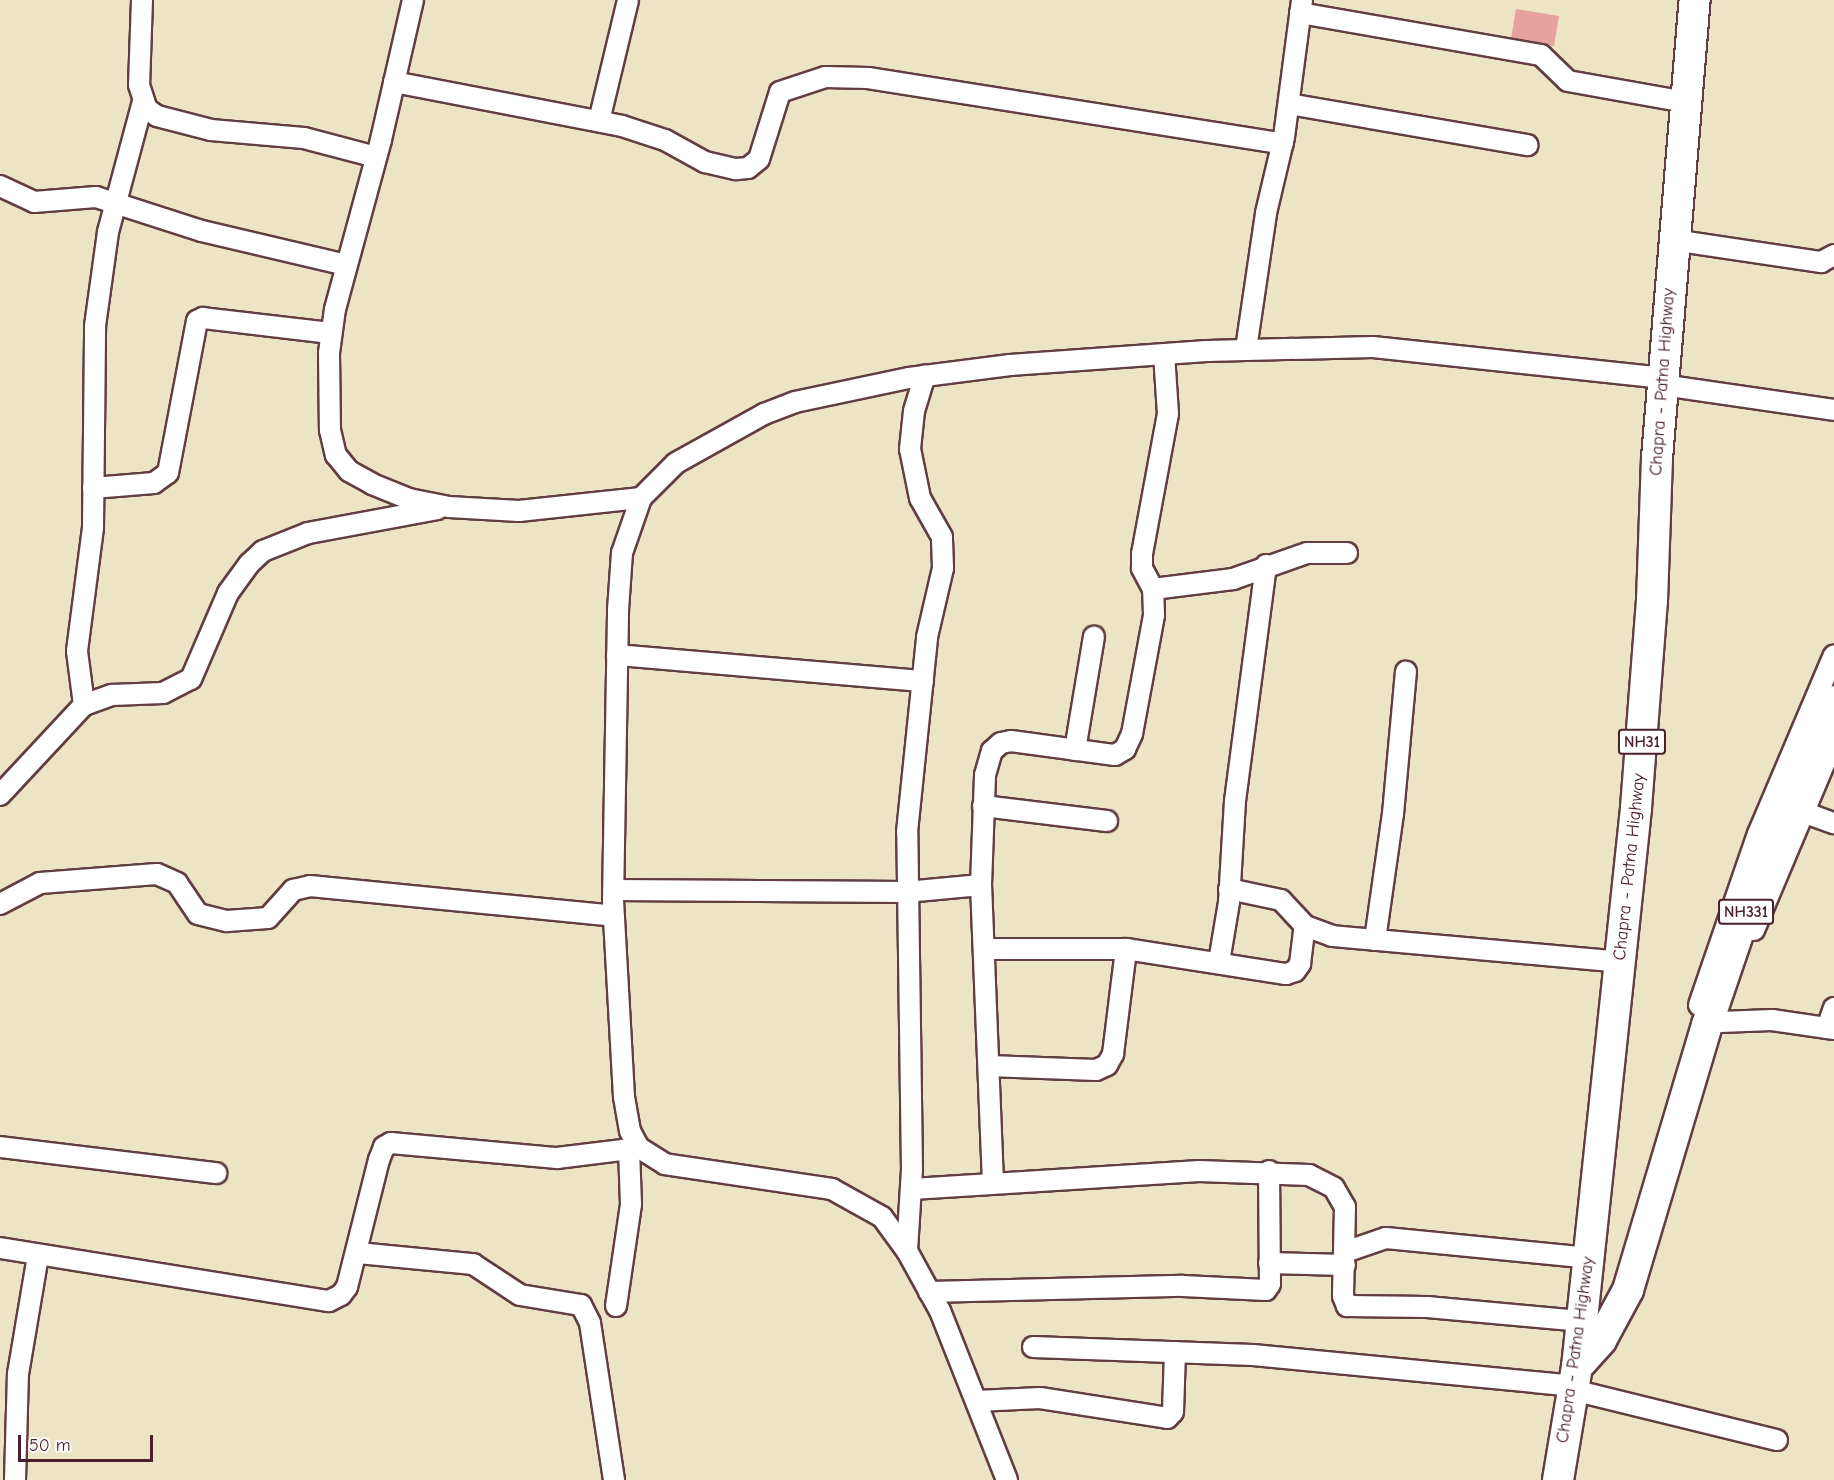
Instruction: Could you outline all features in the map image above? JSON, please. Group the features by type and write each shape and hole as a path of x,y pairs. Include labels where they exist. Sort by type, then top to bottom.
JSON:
{"highway":[{"name":"Chapra - Patna Highway","path":"1557,1480 1582,1321 1621,962 1644,717 1673,240 1695,0"},
{"name":"NH331","path":"1574,1381 1601,1340 1628,1290 1744,917 1785,809 1834,700"}],"street":[{"path":"84,705 77,651 93,527 94,338 116,203 143,101 138,60 142,0"},
{"path":"413,0 331,333 330,430 336,455 349,471 372,484 409,499 449,507 519,511 641,498"},
{"path":"599,121 628,0"},
{"path":"1246,349 1266,213 1289,104 1301,7 1541,54 1568,81 1686,102"},
{"path":"394,82 599,121 665,140 720,167 748,168 765,148 780,92 810,79 848,77 1282,144"},
{"path":"143,101 152,113 174,123 303,138 376,157"},
{"path":"1289,104 1527,145"},
{"path":"0,186 34,202 82,195 116,203 202,231 346,265"},
{"path":"1673,240 1821,262 1834,255"},
{"path":"93,488 154,483 168,473 197,321 203,318 331,333"},
{"path":"616,1306 631,1203 634,1149 624,1098 614,916 617,655 622,553 641,498 676,463 764,414 815,398 925,376 1164,354 1246,349 1384,348 1663,382 1834,410"},
{"path":"993,1183 981,885 983,806 988,761 1000,743 1011,741 1115,754 1125,749 1132,734 1154,615 1153,590 1142,568 1142,543 1168,414 1164,354"},
{"path":"907,1251 912,1188 906,892 907,832 927,637 944,558 942,537 920,498 910,449 914,411 925,376"},
{"path":"0,795 84,705 112,695 163,693 191,679 228,593 249,564 276,544 308,533 449,507"},
{"path":"1153,590 1233,579 1307,553 1347,553"},
{"path":"1219,962 1229,889 1235,801 1266,566"},
{"path":"1075,750 1094,637"},
{"path":"617,655 923,681"},
{"path":"1654,1206 1664,1126 1728,915 1795,742 1834,655"},
{"path":"1375,940 1393,814 1406,672"},
{"path":"1654,1206 1685,1131 1720,1022 1803,812 1834,741"},
{"path":"983,806 1107,820"},
{"path":"1803,812 1834,823"},
{"path":"0,904 40,883 158,874 177,882 198,914 227,921 268,918 293,890 310,886 614,916"},
{"path":"614,890 906,892 981,885"},
{"path":"1229,889 1281,900 1305,926 1332,936 1621,962"},
{"path":"984,948 1126,949 1219,962 1268,973 1295,971 1300,964 1305,926"},
{"path":"988,1066 1096,1070 1107,1065 1113,1054 1126,949"},
{"path":"1720,1022 1772,1020 1831,1028 1834,1008"},
{"path":"0,1248 39,1256 199,1277 319,1301 341,1295 358,1253 378,1160 384,1147 391,1143 557,1158 634,1149 650,1158 690,1170 832,1189 882,1217 907,1251 929,1292 977,1401 1007,1480"},
{"path":"0,1147 216,1173"},
{"path":"912,1188 1200,1171 1269,1171 1310,1175 1334,1188 1345,1207 1343,1301 1349,1307 1427,1307 1582,1321"},
{"path":"929,1292 1183,1286 1264,1290 1269,1287 1269,1171"},
{"path":"1269,1263 1345,1259 1386,1238 1589,1258"},
{"path":"358,1253 473,1264 520,1295 581,1305 590,1323 614,1480"},
{"path":"15,1480 18,1374 39,1256"},
{"path":"1033,1347 1253,1355 1574,1381 1777,1440"},
{"path":"977,1401 1030,1397 1167,1418 1173,1412 1175,1352"}],"building":[{"path":"1516,9 1559,16 1554,46 1511,39"}]}
